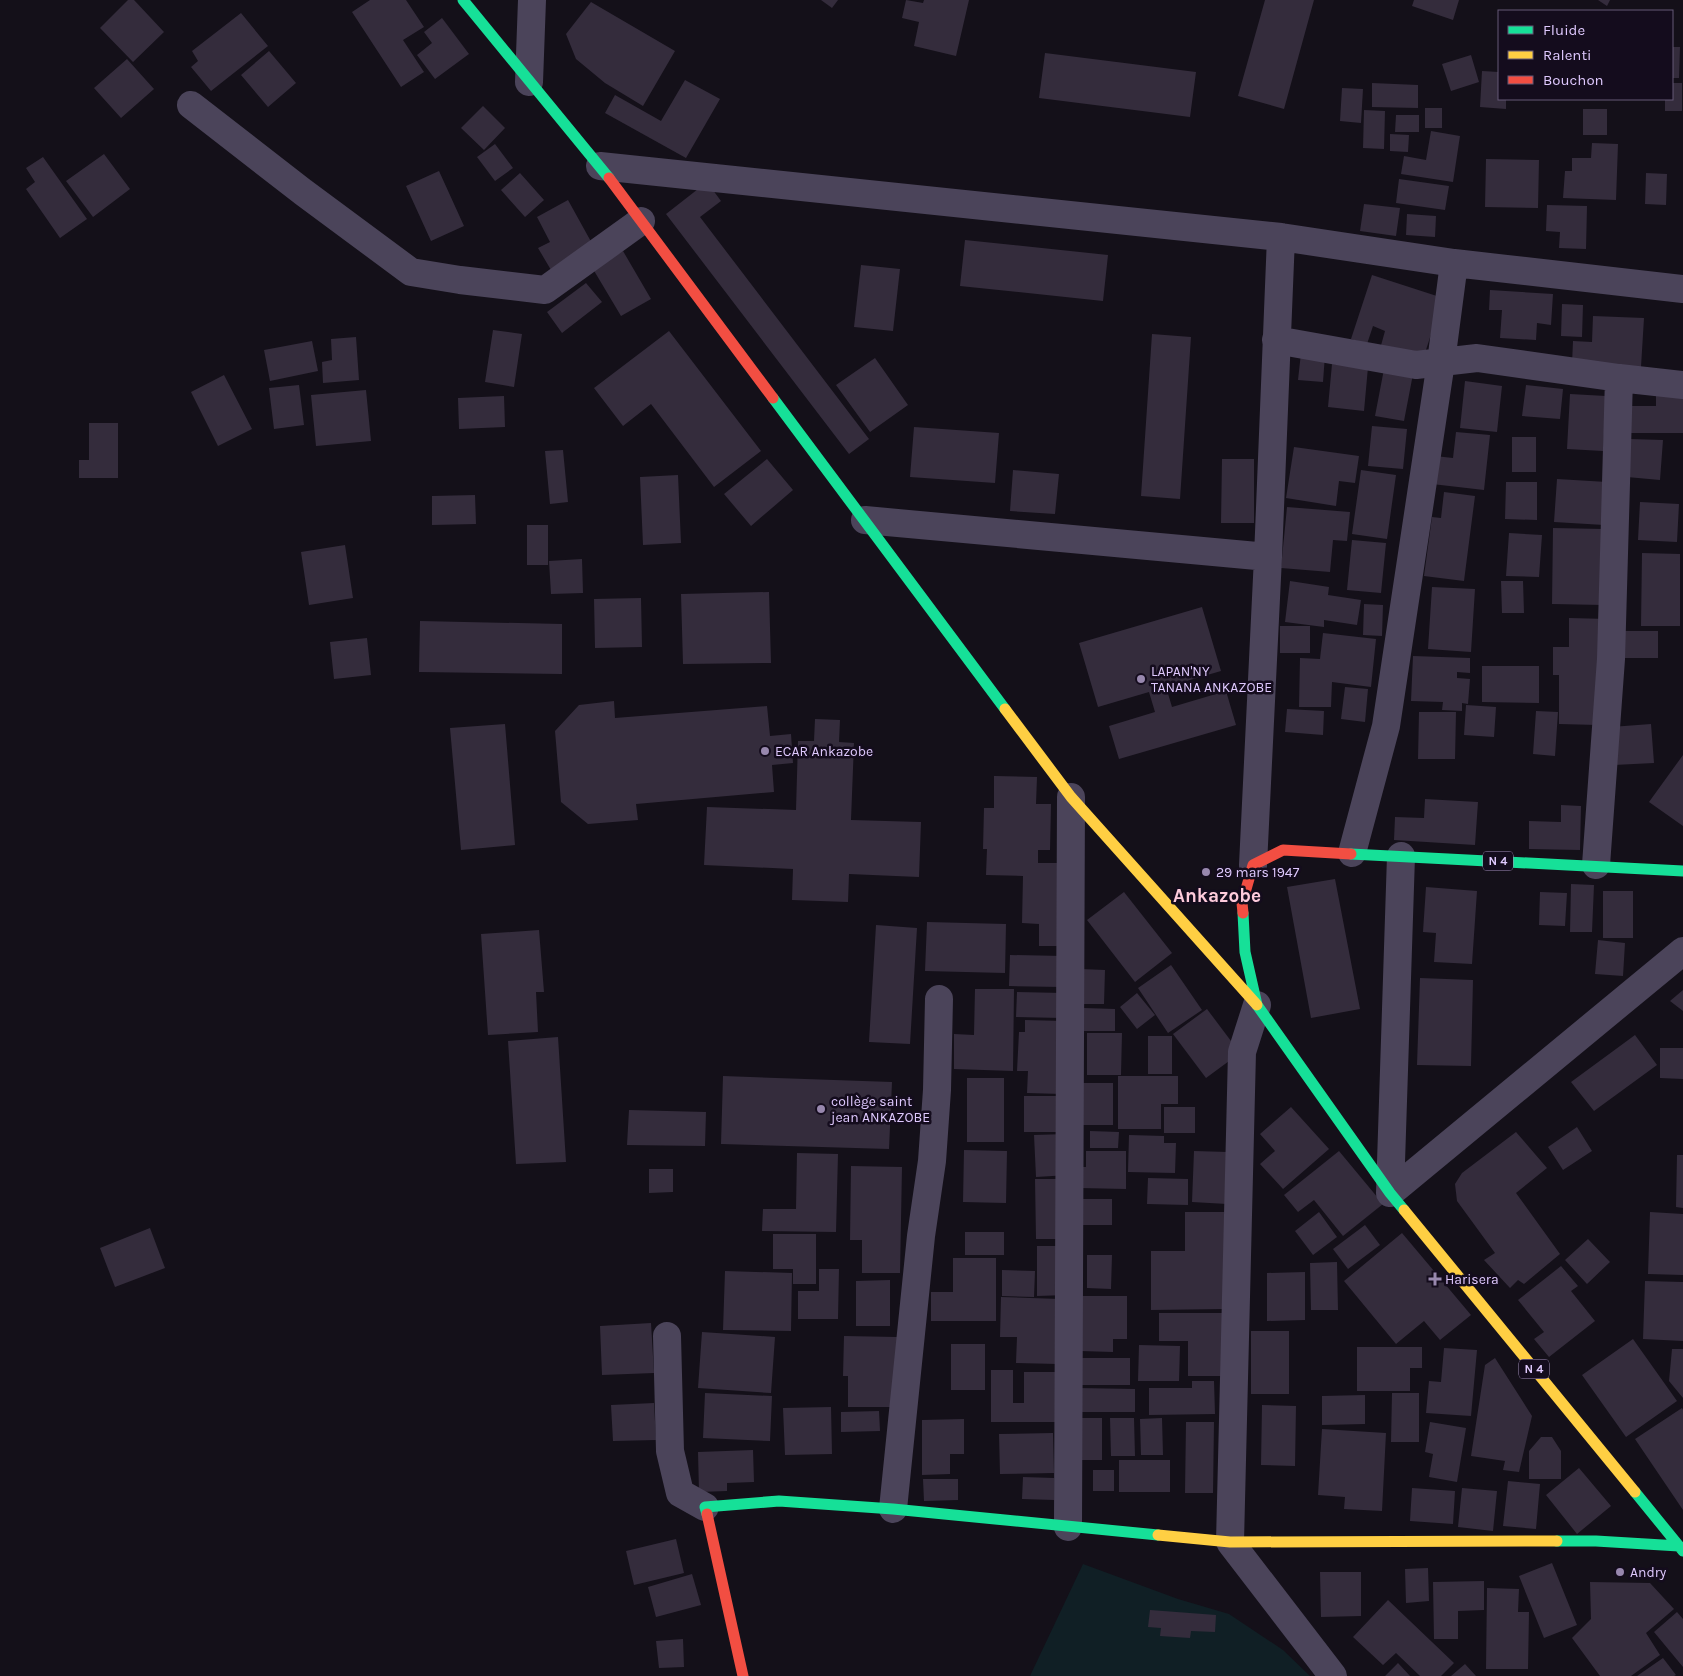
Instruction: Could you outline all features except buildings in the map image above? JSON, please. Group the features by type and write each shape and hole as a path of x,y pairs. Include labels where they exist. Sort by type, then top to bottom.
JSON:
{"street":[{"path":"463,0 600,166 1071,797 1257,1005 1242,1052 1230,1542 1333,1676"},
{"path":"529,82 532,0"},
{"path":"190,105 411,272 545,290 641,221"},
{"path":"600,166 1281,237 1454,263 1683,289"},
{"path":"1252,865 1268,557 1281,237"},
{"path":"1352,853 1386,726 1441,362 1454,263"},
{"path":"1276,340 1416,365 1477,358 1683,385"},
{"path":"1596,865 1612,660 1619,378"},
{"path":"865,520 1268,557"},
{"path":"1068,1528 1071,797"},
{"name":"N 4","path":"1681,1549 1390,1192 1257,1005 1245,952 1242,903 1252,865 1283,850 1683,871"},
{"path":"1390,1192 1401,856"},
{"path":"1390,1192 1683,951"},
{"path":"893,1509 921,1236 932,1160 937,1090 939,999"},
{"path":"667,1336 670,1451 680,1493 705,1507 779,1501 893,1509 1068,1528 1230,1542 1596,1541 1681,1549"},
{"path":"705,1507 742,1676"}],"shaded area":[{"path":"1083,1564 1178,1599 1229,1614 1283,1650 1310,1676 1030,1676"}],"traffic: fast":[{"path":"463,0 609,178"},
{"path":"773,398 1005,709"},
{"path":"1351,854 1683,871"},
{"path":"1243,913 1245,952 1257,1005 1404,1210"},
{"path":"1635,1492 1683,1551"},
{"path":"707,1514 705,1507 779,1501 893,1509 1158,1535"},
{"path":"1557,1541 1596,1541 1679,1546"}],"traffic: slow":[{"path":"1005,709 1071,797 1257,1005"},
{"path":"1404,1210 1635,1492"},
{"path":"1158,1535 1230,1542 1557,1541"}],"traffic: jam":[{"path":"609,178 773,398"},
{"path":"1243,913 1242,903 1253,865 1283,850 1351,854"},
{"path":"707,1514 743,1676"}],"place":[{"name":"LAPAN'NY TANANA ANKAZOBE","path":"1141,679"},
{"name":"ECAR Ankazobe","path":"765,751"},
{"name":"29 mars 1947","path":"1206,872"},
{"name":"collège saint jean ANKAZOBE","path":"821,1109"},
{"name":"Harisera","path":"1435,1279"},
{"name":"Andry","path":"1620,1572"}],"district":[{"name":"Ankazobe","path":"1217,895"}]}
